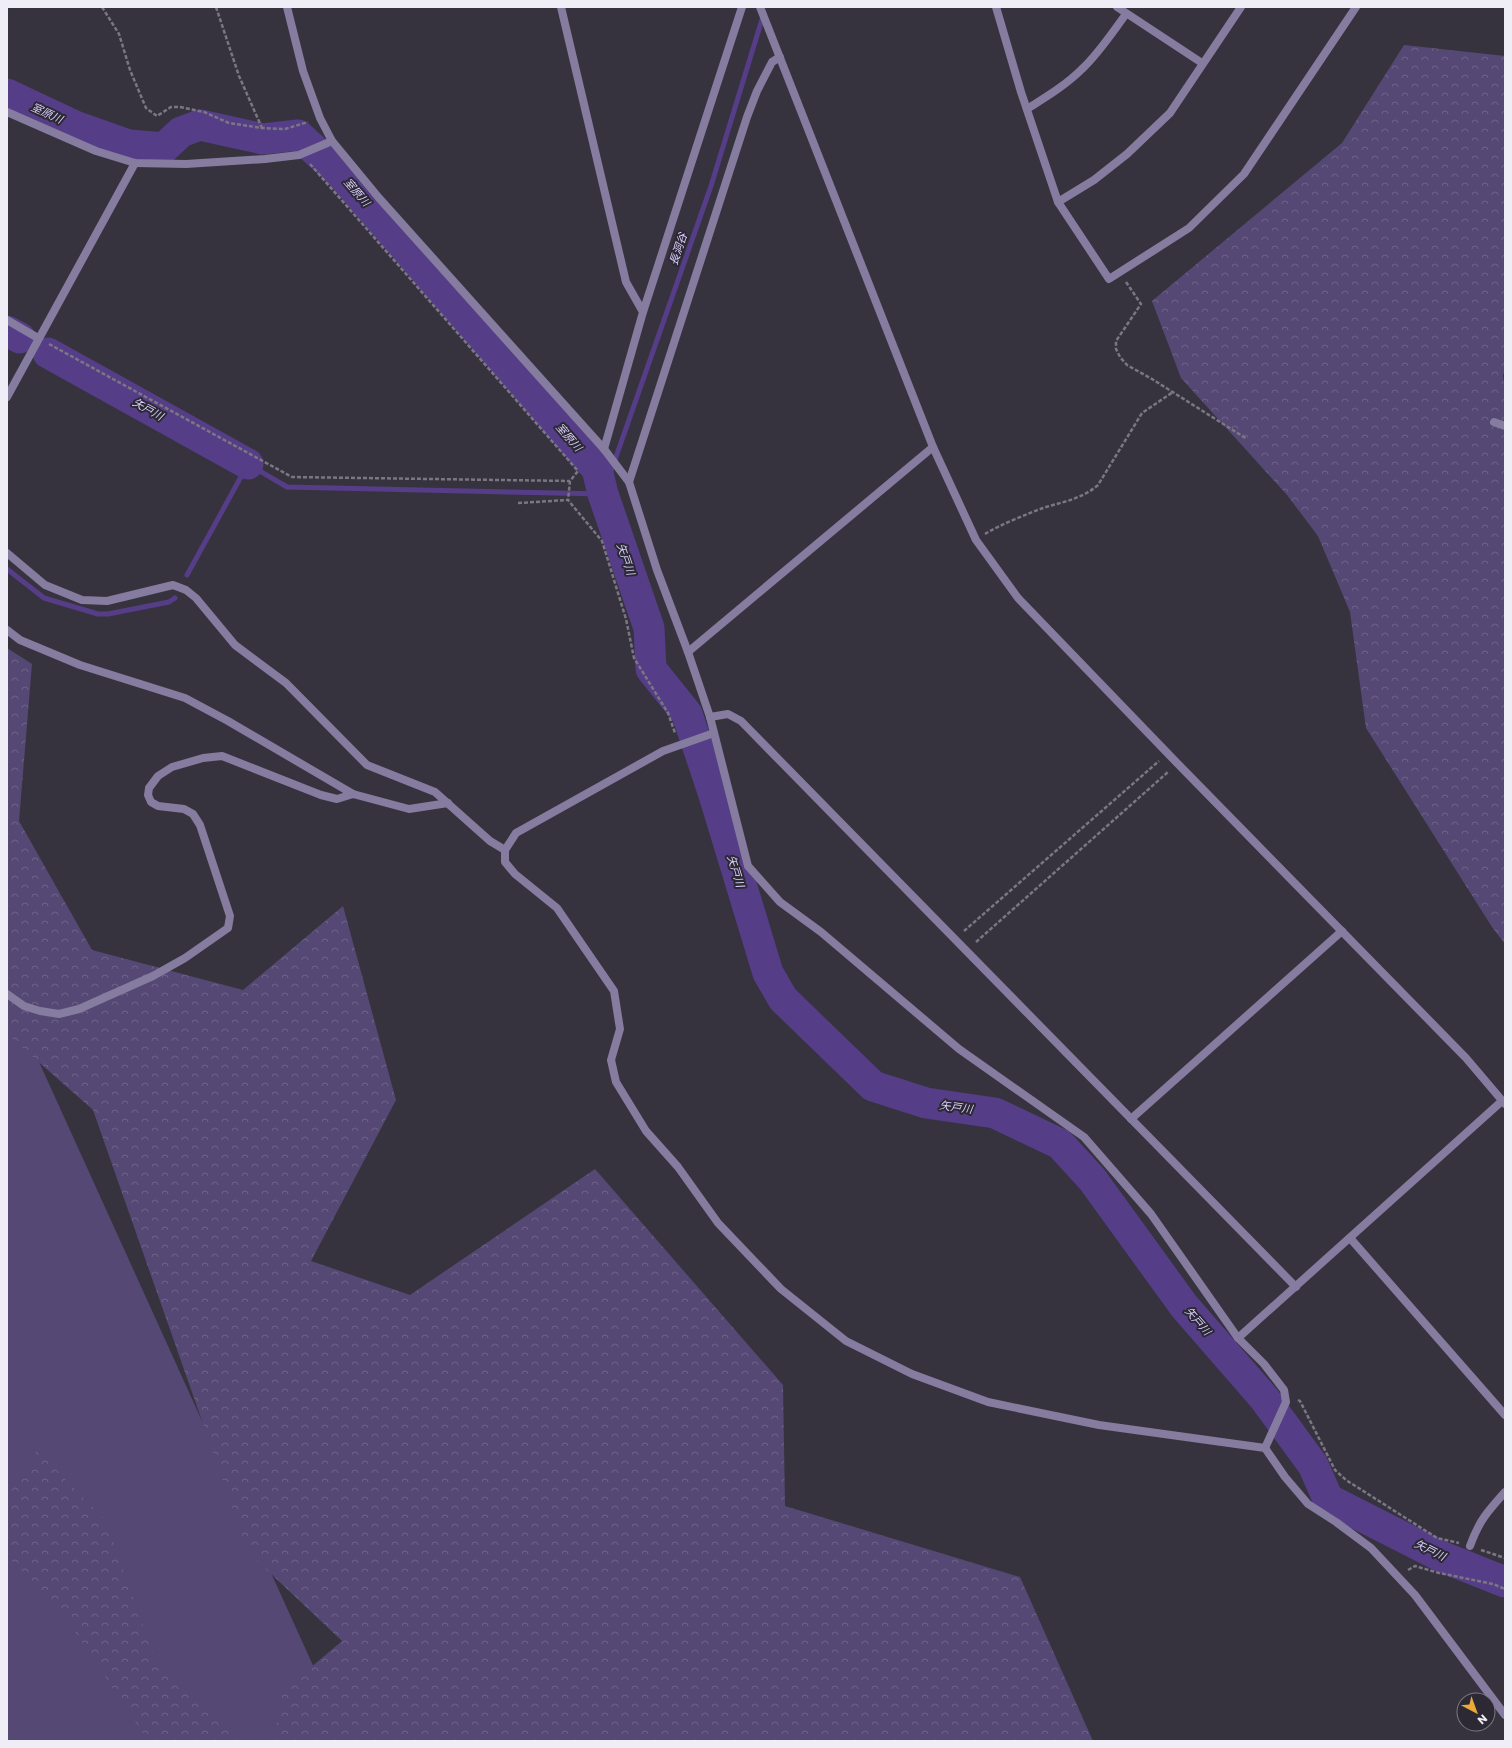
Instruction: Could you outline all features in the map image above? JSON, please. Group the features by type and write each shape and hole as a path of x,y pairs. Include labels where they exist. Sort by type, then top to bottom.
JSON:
{"street":[{"path":"287,7 303,71 320,118 332,141 379,198 604,449 630,482 657,570 710,716 748,866 780,902 821,932 959,1050 1084,1137 1151,1214 1238,1338 1264,1364 1284,1390 1286,1402 1265,1448"},
{"path":"561,7 626,282 643,312"},
{"path":"604,449 643,312 742,7"},
{"path":"760,7 933,447 976,540 1018,598 1168,754 1466,1058 1504,1102 1238,1338"},
{"path":"996,7 1058,202 1110,279 1189,228 1244,174 1356,7"},
{"path":"1117,7 1202,63"},
{"path":"1058,202 1094,180 1147,136 1170,113 1202,63 1241,7"},
{"path":"1028,109 1064,85 1083,69 1100,50 1126,14"},
{"path":"630,482 747,116 757,91 772,62 780,57"},
{"path":"7,112 96,151 135,163 186,164 299,155 332,141"},
{"path":"7,397 135,163"},
{"path":"7,320 38,338"},
{"path":"1494,422 1505,426"},
{"path":"688,652 933,447"},
{"path":"7,553 45,585 82,600 107,601 173,585 186,590 196,598 235,645 286,683 366,765 435,792 490,841 505,850"},
{"path":"7,630 20,640 80,665 185,698 228,721 353,794 409,809 448,803"},
{"path":"710,716 728,714 741,722 1132,1119 1296,1288"},
{"path":"714,733 663,751 516,834 505,850 505,862 516,874 557,908 614,991 620,1029 611,1060 616,1082 646,1131 678,1167 718,1223 780,1289 846,1341 912,1374 988,1402 1099,1424 1265,1448 1285,1477 1308,1504 1336,1522 1371,1548 1415,1595 1505,1715"},
{"path":"7,994 24,1006 40,1012 59,1014 79,1009 153,976 185,958 228,928 230,916 200,825 193,814 184,809 158,806 151,802 148,796 149,788 158,776 172,767 203,758 222,756 321,795 337,799 353,794"},
{"path":"1132,1119 1342,931"},
{"path":"1350,1238 1505,1415"},
{"path":"1470,1546 1477,1526 1490,1508 1505,1492"}],"path":[{"path":"102,7 119,34 130,70 146,108 157,116 171,108 180,107 204,112 229,123 262,128 285,129 320,118"},
{"path":"216,7 239,76 262,128"},
{"path":"299,155 314,168 578,470 570,481 568,500 602,541 626,618 634,658 668,713 682,744"},
{"path":"1120,272 1141,304 1116,341 1116,349 1120,357 1127,365 1174,392 1247,439"},
{"path":"38,338 292,477 570,481"},
{"path":"976,540 987,532 1042,509 1090,492 1098,486 1142,414 1174,392"},
{"path":"518,503 568,500"},
{"path":"954,939 1168,754"},
{"path":"966,950 1178,764"},
{"path":"1284,1390 1300,1401 1334,1470 1346,1480 1437,1538 1470,1546 1505,1558"},
{"path":"1397,1576 1415,1566 1439,1573 1493,1584 1505,1589"}],"green space":[{"path":"1404,45 1505,56 1505,371 1503,375 1505,392 1505,944 1492,927 1366,728 1350,612 1318,536 1287,495 1181,378 1152,301 1342,143"},
{"path":"7,648 32,664 19,821 92,950 243,990 343,906 396,1100 311,1261 410,1295 595,1169 783,1385 785,1506 1020,1577 1093,1741 540,1741 506,1738 459,1741 273,1741 283,1691 342,1641 248,1552 93,1110 7,1034"},
{"path":"7,1014 25,1031 326,1694 781,1741 7,1741"},
{"path":"37,1450 106,1521 159,1671 248,1741 148,1741 61,1611 7,1556 7,1498"}],"waterway":[{"name":"長洞谷","path":"187,575 248,464 287,487 603,494 711,186 763,16"},
{"name":"矢戸川","path":"7,94 75,126 129,145 164,148 181,132 200,125 263,139 298,135 340,173 597,469 603,494 649,628 651,669 687,714 714,795 768,973 783,999 873,1086 926,1103 995,1113 1060,1144 1092,1179 1184,1306 1264,1398 1313,1465 1328,1499 1440,1556 1505,1582"},
{"name":"矢戸川","path":"7,331 20,338"},
{"name":"矢戸川","path":"48,353 248,464"},
{"path":"7,569 44,598 98,614 108,614 169,602 175,598"}],"water label":[{"name":"室原川","path":"47,113"},
{"name":"室原川","path":"357,192"},
{"name":"室原川","path":"569,437"}]}
